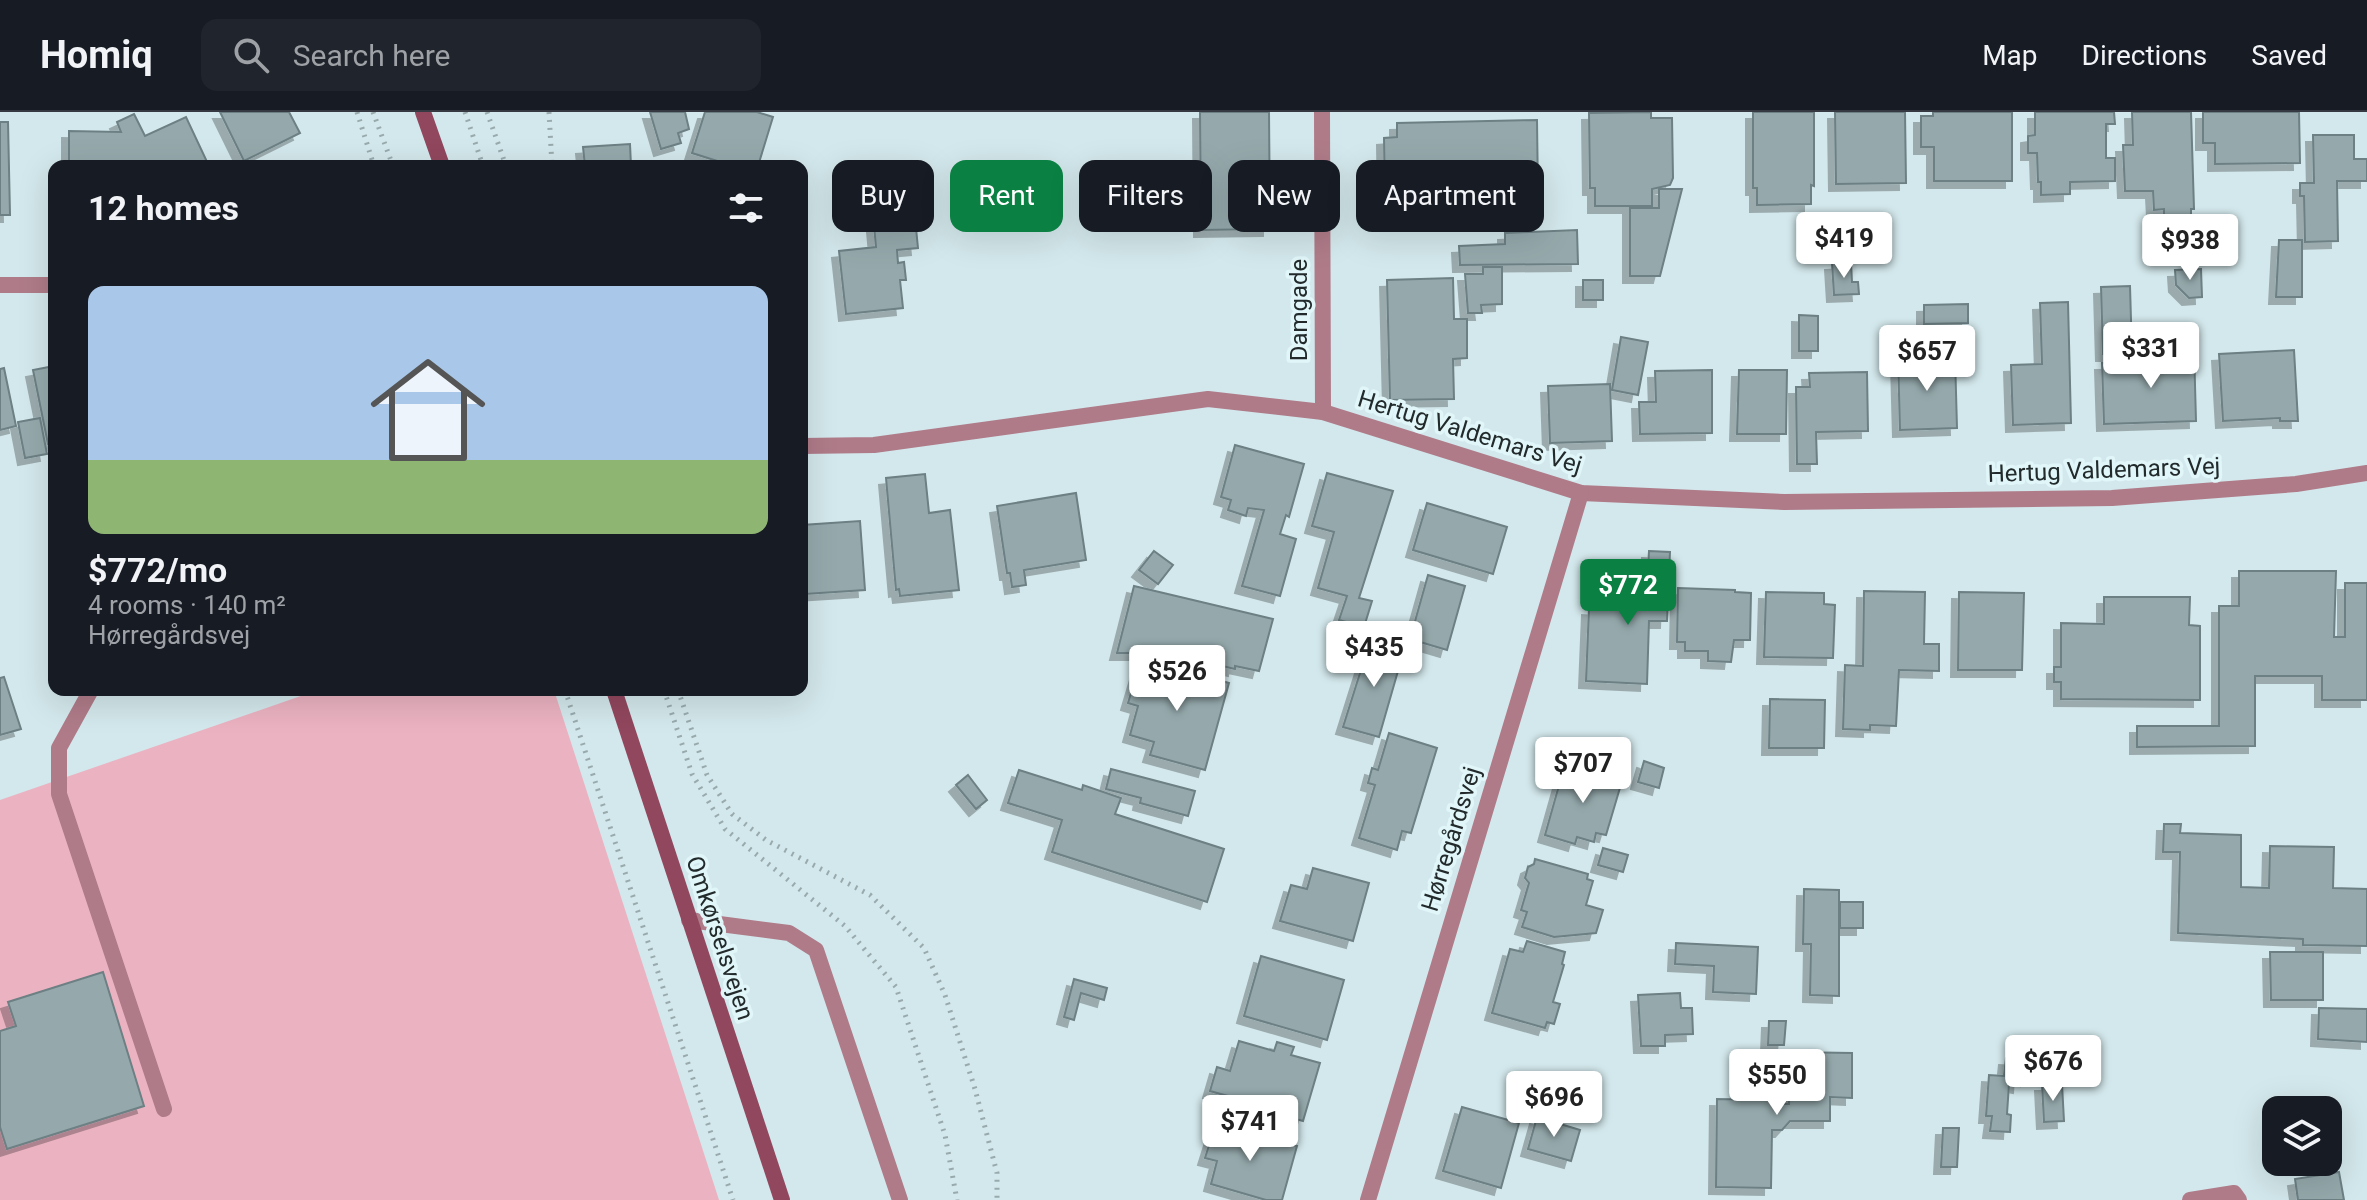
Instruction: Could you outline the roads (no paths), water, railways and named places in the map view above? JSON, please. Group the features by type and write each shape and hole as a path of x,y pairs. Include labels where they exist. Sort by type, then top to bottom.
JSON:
{"main road":[{"path":"423,112 440,160"},
{"name":"Omkørselsvejen","path":"616,696 782,1200"}],"street":[{"name":"Damgade","path":"1322,112 1323,412"},
{"path":"0,285 48,285"},
{"name":"Hertug Valdemars Vej","path":"808,446 874,445 1208,399 1323,412 1581,493 1784,502 2112,498 2296,484 2367,473"},
{"name":"Hørregårdsvej","path":"1368,1200 1581,493"},
{"path":"88,696 59,748 59,794 164,1109"},
{"path":"689,920 789,933 816,950 900,1200"},
{"path":"2190,1200 2234,1193 2239,1200"}]}
